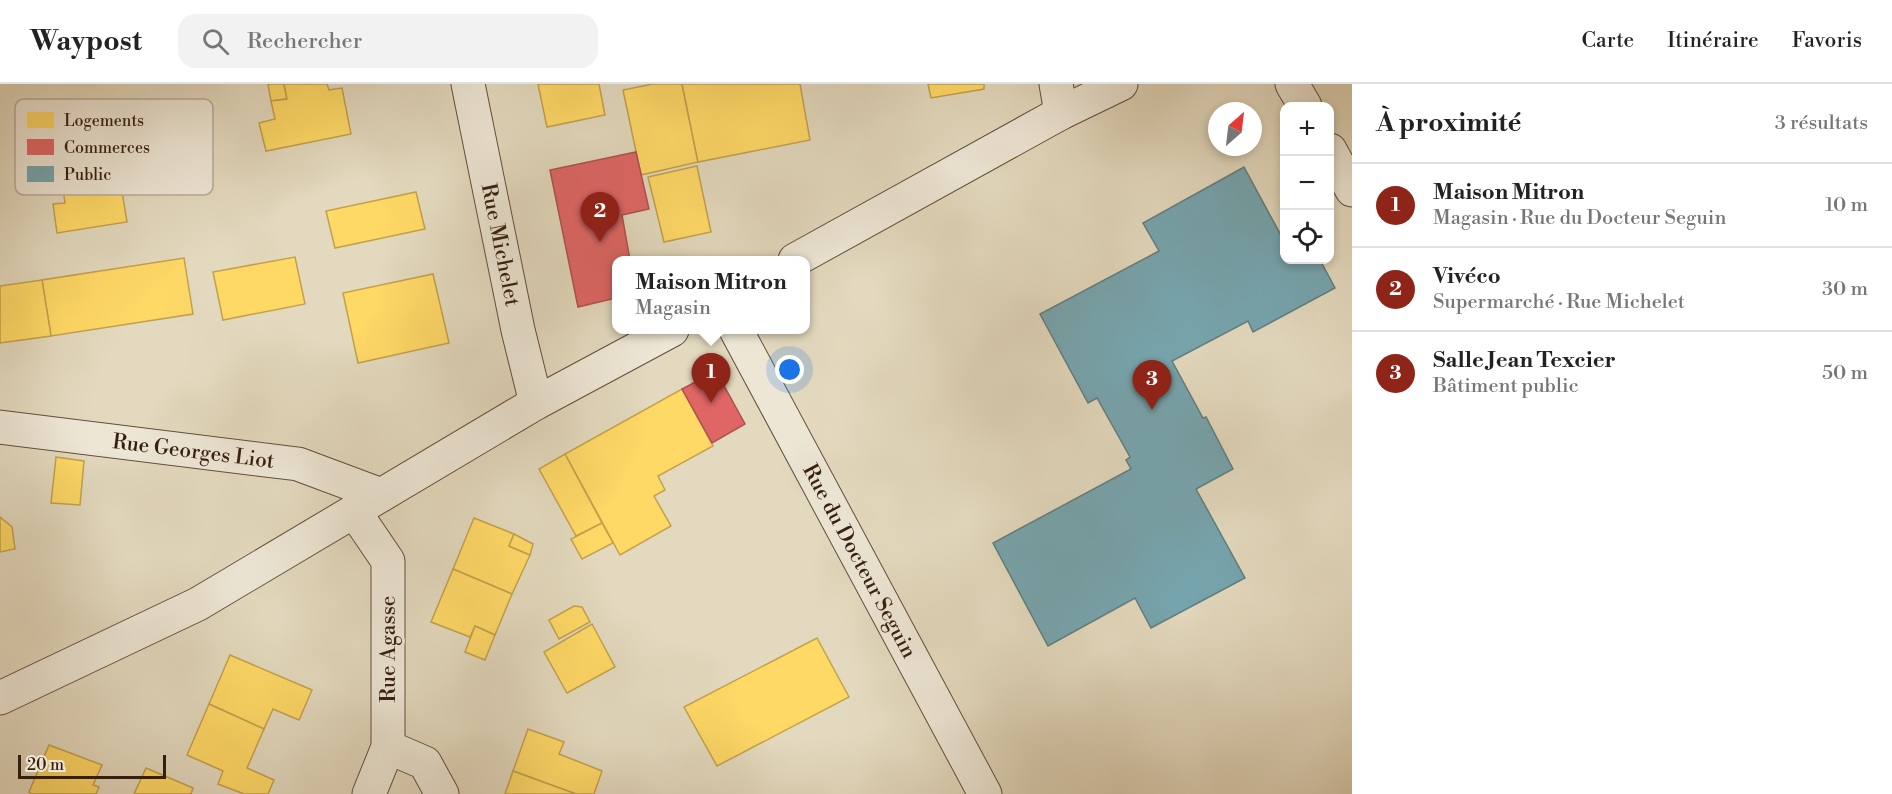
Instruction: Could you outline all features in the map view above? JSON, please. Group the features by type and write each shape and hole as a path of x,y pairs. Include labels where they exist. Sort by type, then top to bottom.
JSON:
{"street":[{"name":"Rue Michelet","path":"468,84 518,330 536,402"},
{"path":"803,256 1059,98 1121,84"},
{"path":"1292,84 1303,102"},
{"path":"1332,156 1352,190"},
{"path":"0,698 198,604 536,402 664,334"},
{"name":"Rue du Docteur Seguin","path":"738,334 985,794"},
{"name":"Rue Georges Liot","path":"0,427 298,464 368,503"},
{"name":"Rue Agasse","path":"368,503 388,561 388,747 369,794"},
{"path":"388,747 425,763 442,794"}],"building: Logements":[{"path":"268,84 284,84 287,99 271,101"},
{"path":"284,84 327,84 329,90 342,88 351,134 266,151 259,123 275,119 271,101 287,99"},
{"path":"538,84 599,84 605,115 547,127"},
{"path":"653,84 682,84 698,162 641,175 623,90"},
{"path":"682,84 800,84 810,140 698,162"},
{"path":"928,84 984,84 984,89 931,98"},
{"path":"697,166 711,232 664,242 648,177"},
{"path":"416,192 425,229 335,248 326,211"},
{"path":"64,195 123,195 127,222 57,233 53,204 65,203"},
{"path":"295,257 305,304 223,320 213,272"},
{"path":"184,258 193,314 51,336 42,280"},
{"path":"433,274 449,343 358,363 343,293"},
{"path":"42,280 51,336 0,343 0,286"},
{"path":"682,389 713,446 658,476 665,490 654,496 671,526 620,555 565,454"},
{"path":"565,454 602,523 576,536 539,469"},
{"path":"56,457 84,461 80,505 51,503"},
{"path":"0,517 12,527 15,549 0,552"},
{"path":"474,518 514,534 509,546 530,555 512,594 453,569"},
{"path":"602,523 613,543 582,559 571,539"},
{"path":"514,534 533,544 530,555 509,546"},
{"path":"453,569 512,594 495,635 475,626 470,637 431,622"},
{"path":"574,606 582,607 590,622 559,639 549,620"},
{"path":"592,624 615,667 567,693 544,652"},
{"path":"475,626 495,635 485,660 465,652"},
{"path":"817,638 849,697 717,766 684,707"},
{"path":"230,655 312,690 299,720 273,709 264,729 209,704"},
{"path":"209,704 264,729 247,768 274,780 268,794 244,794 218,784 223,771 187,755"},
{"path":"528,729 564,742 559,754 602,771 594,794 576,794 513,771"},
{"path":"49,745 102,765 93,785 99,787 96,794 32,794 29,792"},
{"path":"146,768 193,788 191,794 134,794"},
{"path":"513,771 576,794 505,794"}],"building: Commerces":[{"path":"636,152 649,209 622,215 629,256 612,256 612,299 578,307 550,170"},
{"path":"716,371 745,424 712,443 682,389"}],"building: Public":[{"path":"1244,167 1280,234 1280,264 1322,264 1335,288 1253,332 1248,321 1172,361 1203,418 1206,417 1233,469 1196,489 1245,578 1151,628 1135,598 1048,646 993,543 1131,469 1126,460 1130,457 1097,398 1088,403 1040,314 1159,251 1143,223"}],"place":[{"name":"Vivéco","path":"600,242"},
{"name":"Maison Mitron","path":"711,403"},
{"name":"Salle Jean Texcier","path":"1152,410"}]}
